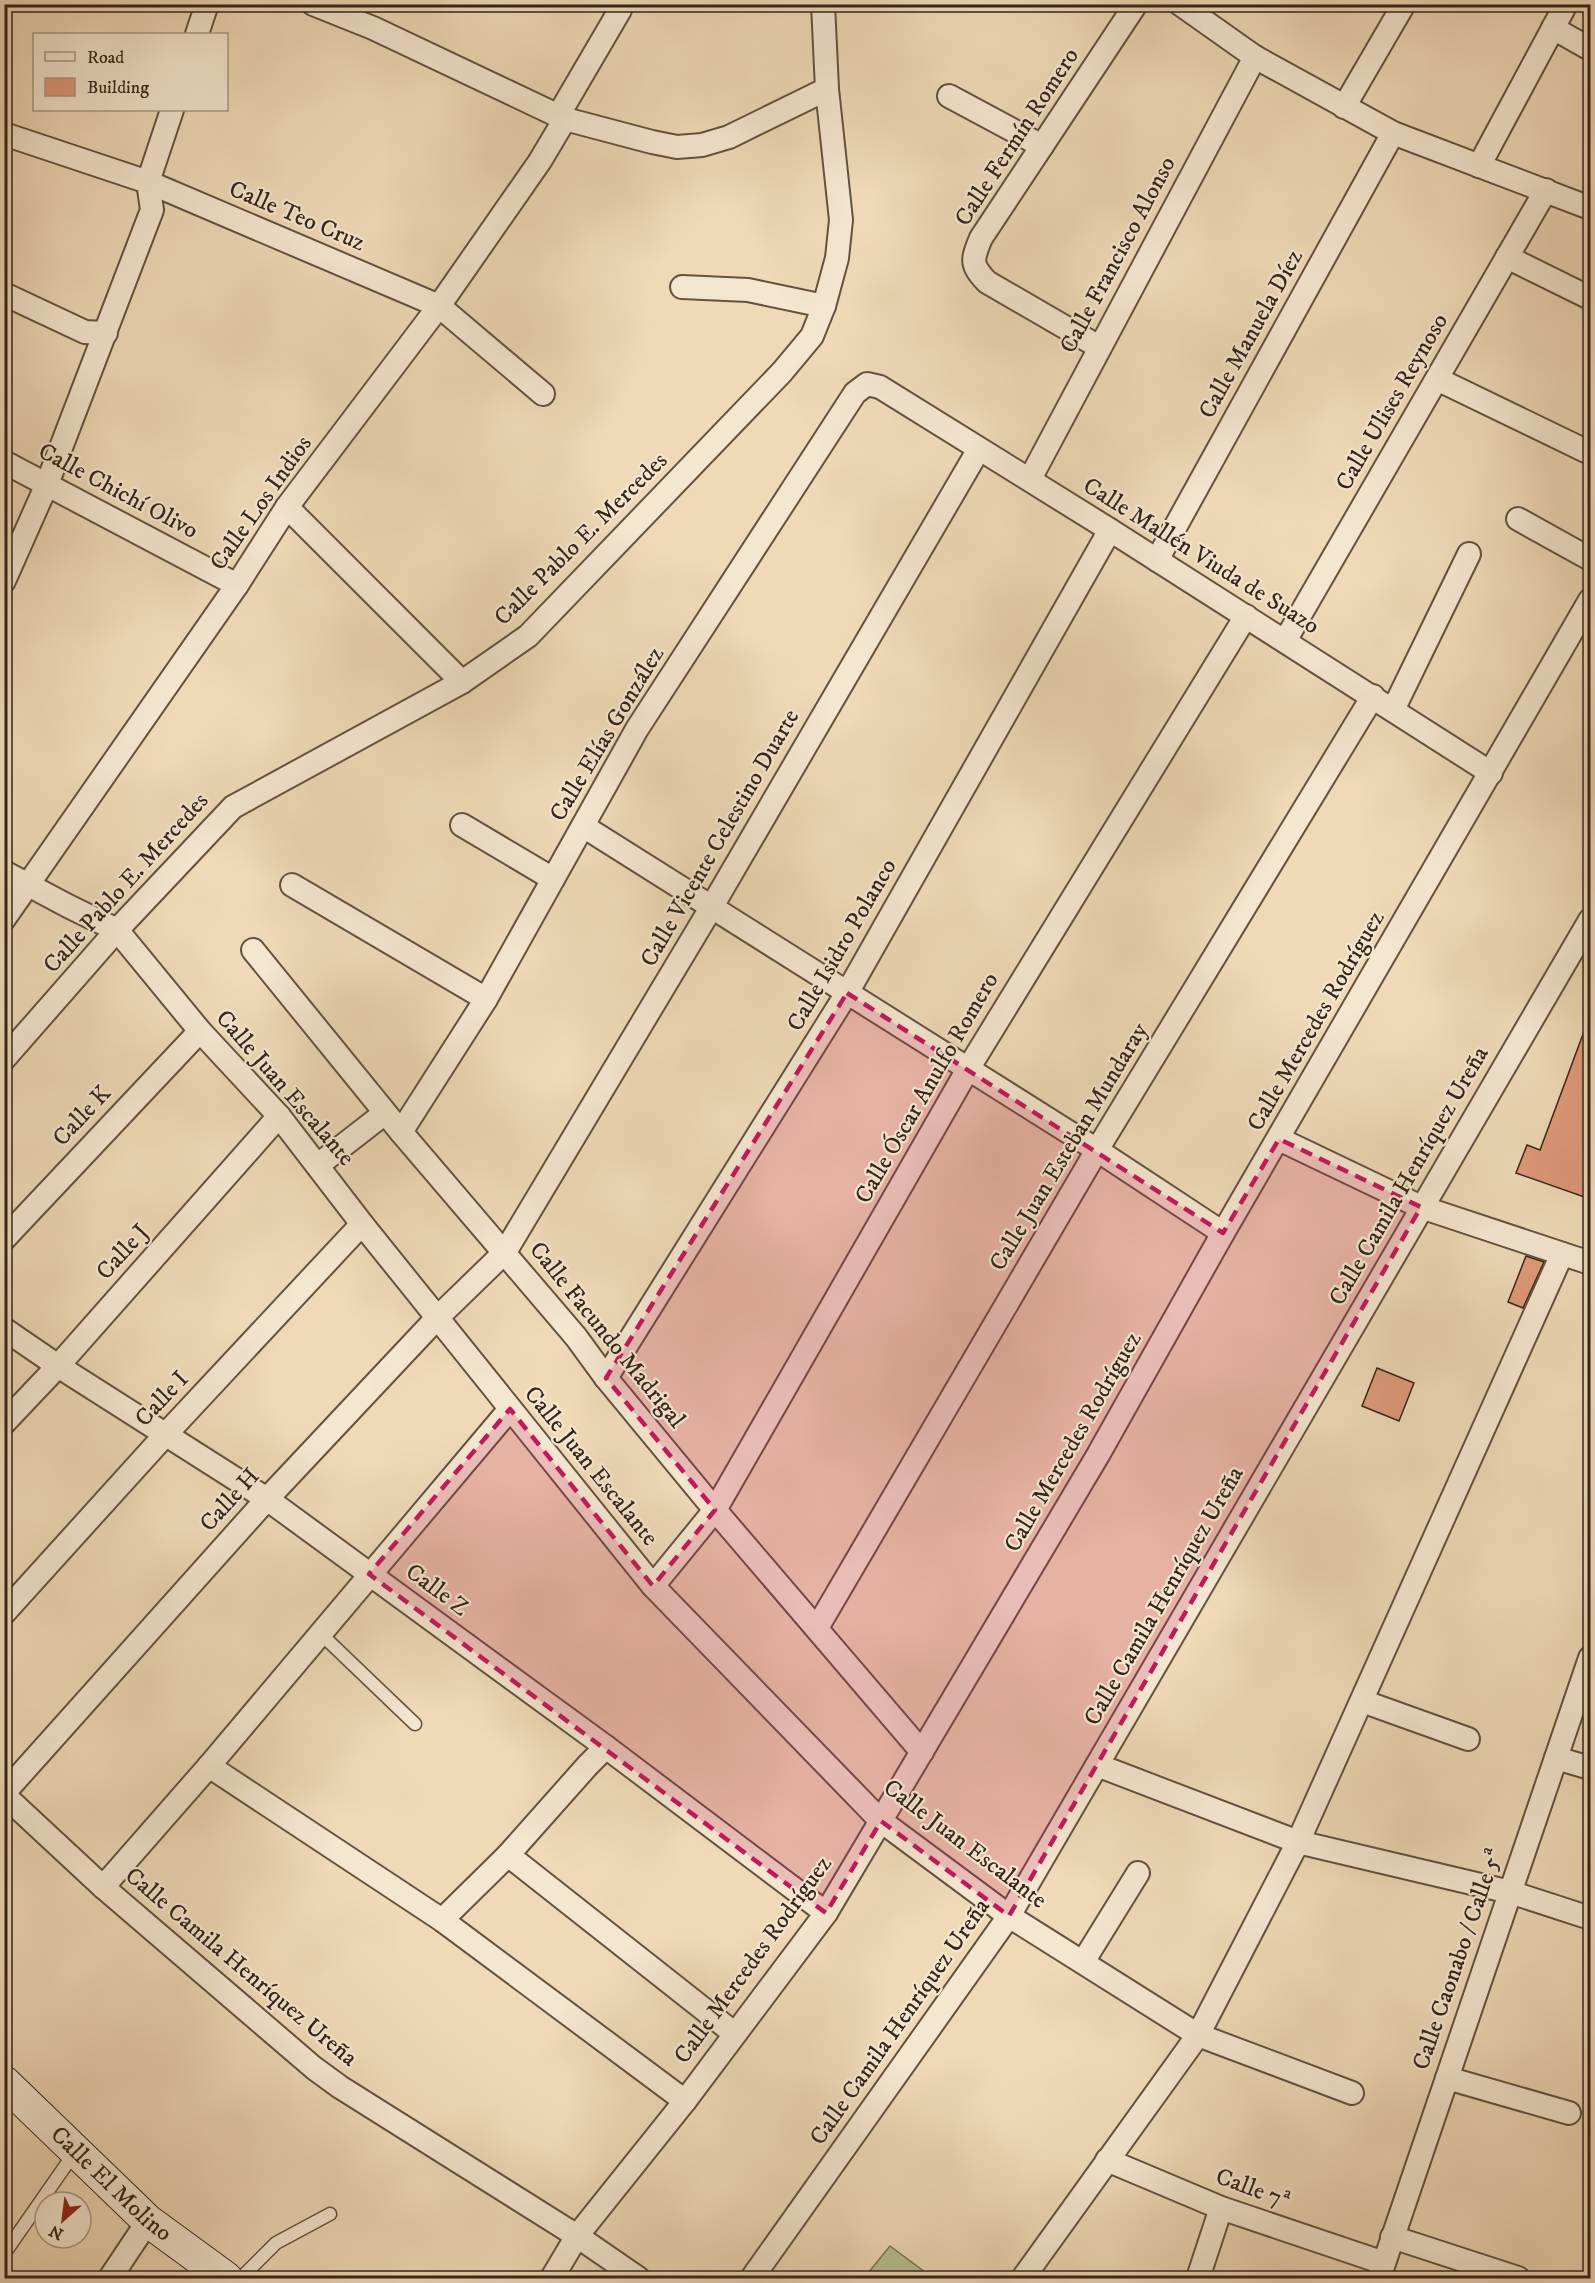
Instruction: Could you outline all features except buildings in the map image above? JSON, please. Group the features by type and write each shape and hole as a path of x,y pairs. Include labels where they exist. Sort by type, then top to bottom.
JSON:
{"street":[{"path":"197,33 207,4"},
{"path":"314,4 373,28 562,118 677,147 702,145 729,136 827,89"},
{"name":"Calle Los Indios","path":"4,919 237,585 287,507 439,306 540,161 620,10 620,4"},
{"name":"Calle Pablo E. Mercedes","path":"4,1059 117,930 233,807 462,682 528,636 782,372 812,336 824,306 837,258 841,220 827,89 823,4"},
{"name":"Calle Fermín Romero","path":"1099,347 987,282 975,269 973,258 981,238 1136,4"},
{"path":"1180,4 1255,57 1393,133 1590,207"},
{"path":"1344,107 1404,4"},
{"path":"1479,166 1566,4"},
{"path":"1553,28 1590,49"},
{"name":"Calle Francisco Alonso","path":"1030,479 1255,57"},
{"path":"949,96 1042,146"},
{"path":"4,581 47,484 152,210 148,182 172,111"},
{"name":"Calle Manuela Díez","path":"1157,560 1393,133"},
{"name":"Calle Teo Cruz","path":"4,134 148,182 439,306 543,394"},
{"name":"Calle Ulises Reynoso","path":"1285,641 1546,190"},
{"path":"1507,258 1590,298"},
{"path":"682,287 748,290 824,306"},
{"path":"4,294 85,332 106,333"},
{"path":"1437,379 1590,453"},
{"name":"Calle Elías González","path":"401,1132 486,999 637,729 855,393 867,384 880,387"},
{"name":"Calle Mallén Viuda de Suazo","path":"880,387 1030,479 1491,773"},
{"name":"Calle Vicente Celestino Duarte","path":"505,1252 711,908 979,449"},
{"name":"Calle Chichí Olivo","path":"4,462 237,585"},
{"path":"287,507 462,682"},
{"path":"1518,519 1590,559"},
{"name":"Calle Isidro Polanco","path":"606,1378 847,993 1110,530"},
{"path":"1393,710 1469,554"},
{"name":"Calle Mercedes Rodríguez","path":"552,2278 577,2235 685,2101 826,1913 1098,1455 1223,1233 1590,600"},
{"name":"Calle Óscar Anulfo Romero","path":"653,1586 715,1510 968,1069 1246,616"},
{"name":"Calle Juan Esteban Mundaray","path":"817,1628 1096,1150 1372,696"},
{"path":"462,825 553,879"},
{"path":"583,826 1096,1150 1223,1233"},
{"name":"Calle Juan Escalante","path":"4,872 117,930 200,1031 279,1116 362,1224 653,1586 881,1821 1009,1916 1198,2035 1352,2093"},
{"path":"292,885 486,999"},
{"name":"Calle Camila Henríquez Ureña","path":"752,2278 1009,1916 1590,920"},
{"name":"Calle Facundo Madrigal","path":"253,950 385,1113 576,1337 606,1378 715,1510 922,1752"},
{"name":"Calle K","path":"4,1239 200,1031"},
{"path":"318,1165 385,1113"},
{"name":"Calle J","path":"4,1423 58,1366 279,1116"},
{"path":"1279,1139 1421,1207 1590,1263"},
{"name":"Calle I","path":"4,1612 362,1224"},
{"name":"Calle H","path":"4,1794 267,1499 437,1318 505,1252"},
{"path":"1023,2278 1198,2035 1298,1842 1563,1254"},
{"name":"Calle Z","path":"4,1329 267,1499 826,1913"},
{"path":"103,1887 209,1766 510,1408"},
{"name":"Calle Caonabo / Calle 5ª","path":"1382,2271 1590,1658"},
{"path":"1362,1701 1468,1739"},
{"path":"442,1920 508,1855 606,1748"},
{"path":"1556,1758 1590,1768"},
{"path":"1097,1765 1298,1842 1510,1892 1590,1918"},
{"path":"209,1766 442,1920 685,2101"},
{"name":"Calle Camila Henríquez Ureña","path":"4,1794 103,1887 314,2068 340,2087 577,2235 638,2278"},
{"path":"508,1855 735,2034"},
{"path":"1083,1962 1138,1873"},
{"path":"1447,2078 1569,2113"},
{"name":"Calle El Molino","path":"4,2082 148,2221 226,2278"},
{"name":"Calle 7ª","path":"1107,2160 1221,2208 1382,2271"},
{"path":"1198,2278 1221,2208"},
{"path":"110,2278 148,2221"},
{"path":"1392,2238 1518,2278"}],"lane":[{"path":"320,1633 415,1724"},
{"path":"4,2254 75,2152"},
{"path":"241,2278 276,2243 330,2214"}],"highlighted area":[{"path":"847,993 1223,1233 1279,1139 1421,1207 1009,1916 881,1821 826,1913 369,1574 510,1409 653,1586 715,1510 606,1378"}],"green space":[{"path":"890,2246 933,2278 864,2278"}]}
